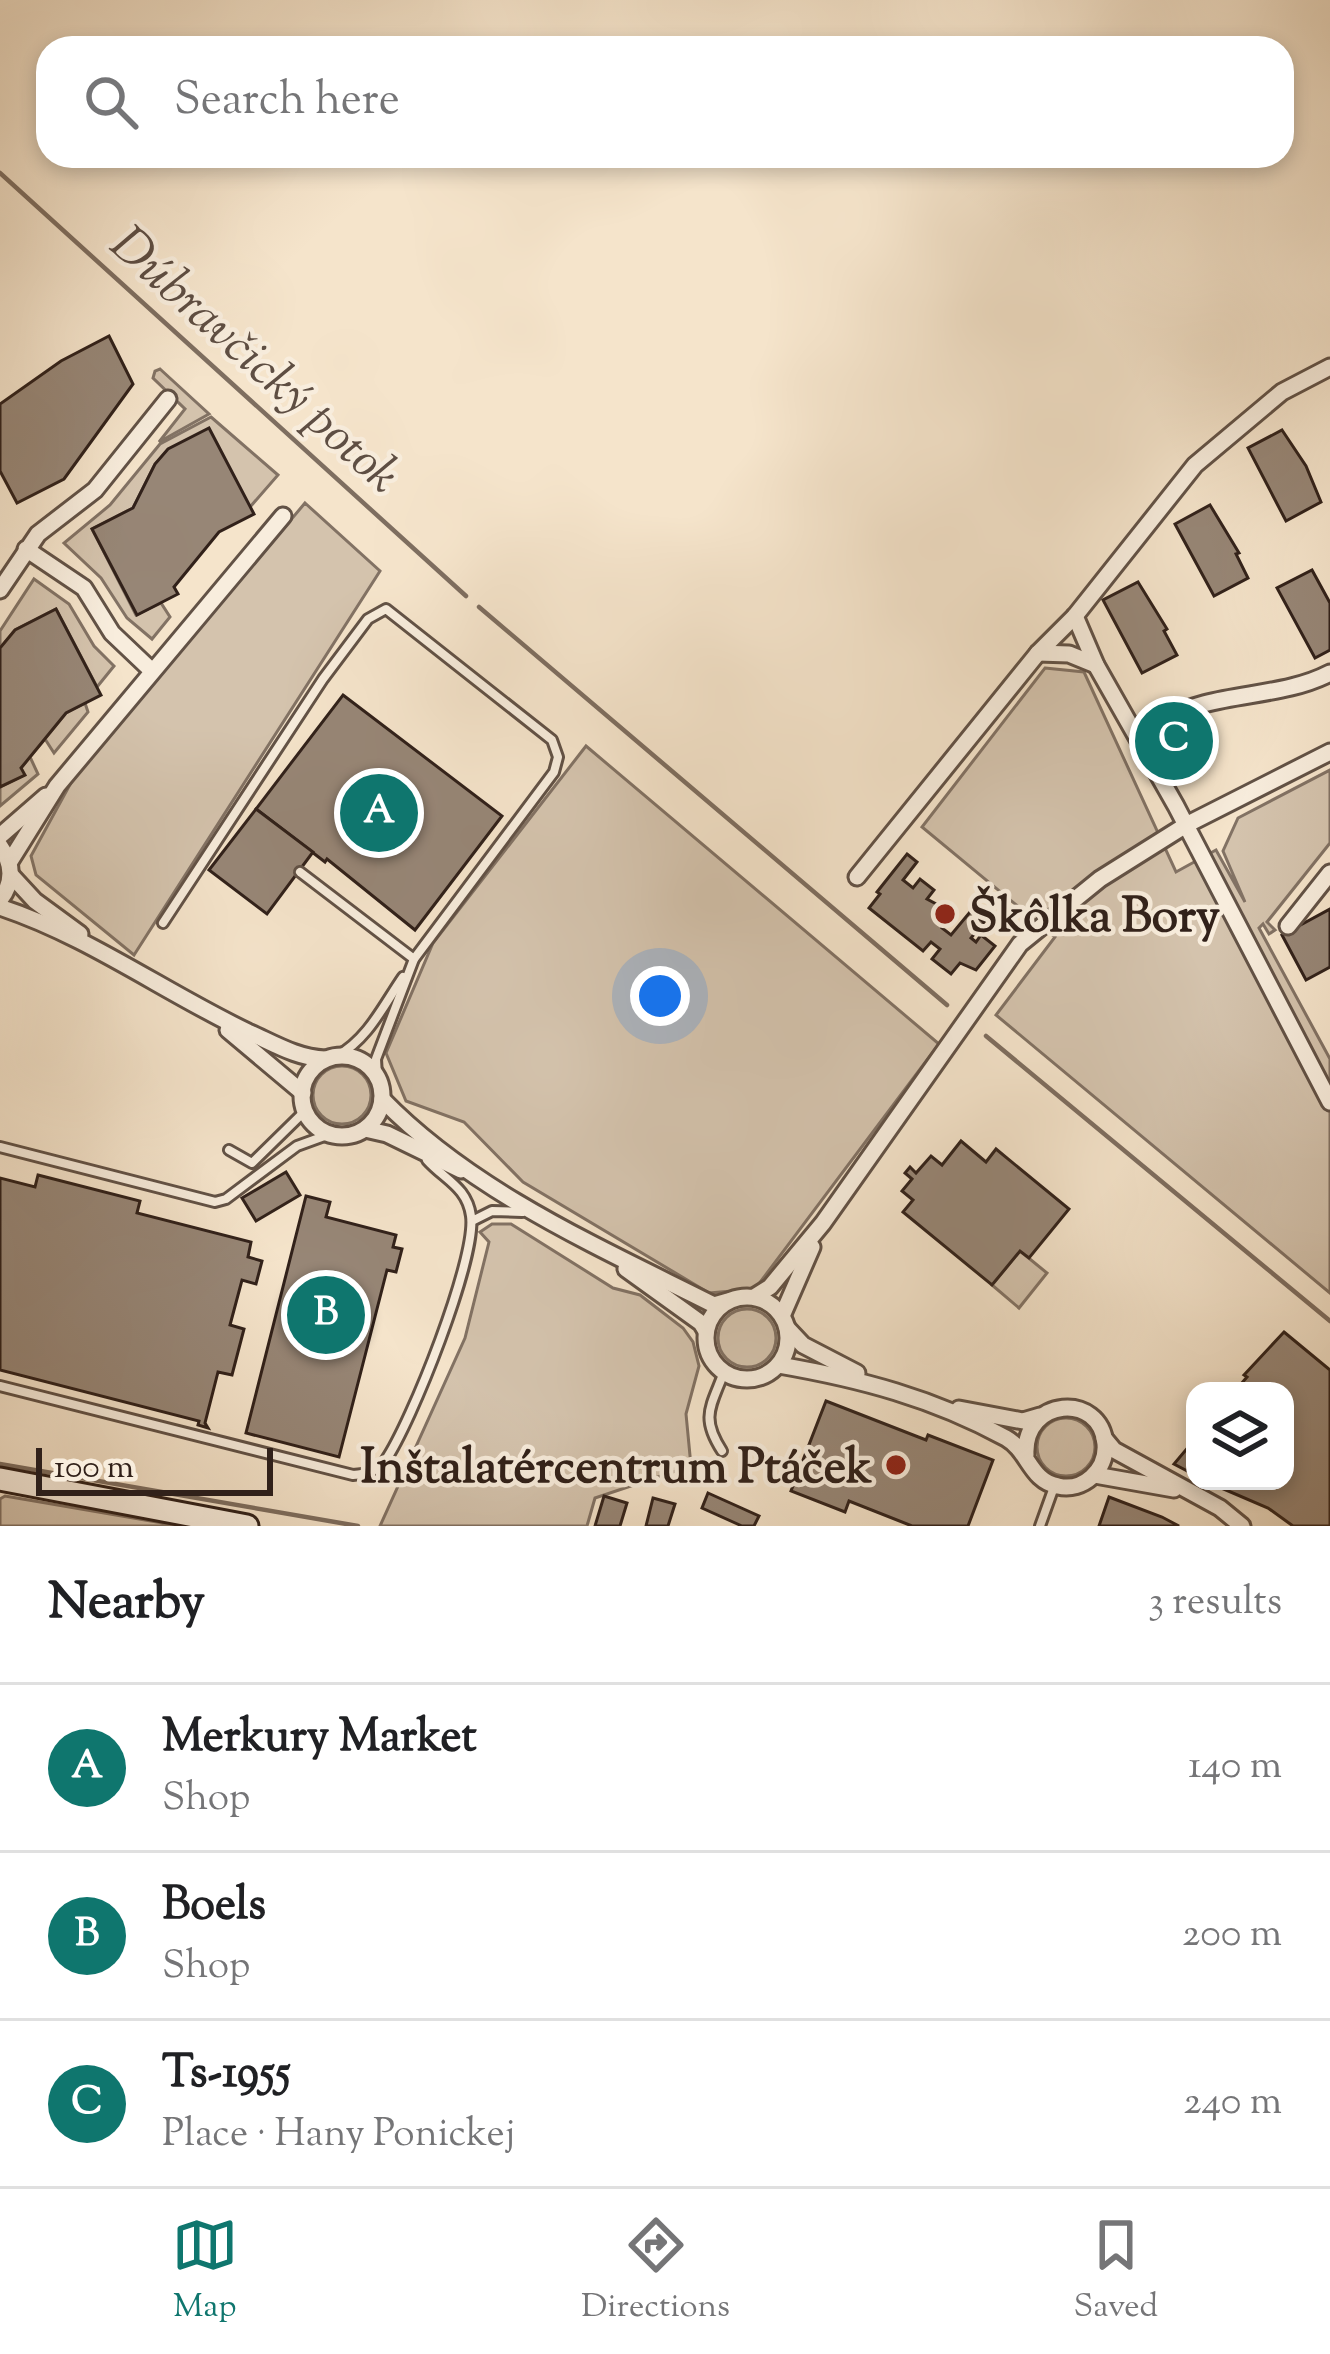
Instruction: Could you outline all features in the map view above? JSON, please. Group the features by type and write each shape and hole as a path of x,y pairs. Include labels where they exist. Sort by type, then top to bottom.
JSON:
{"main road":[{"path":"7,1485 248,1526"}],"street":[{"path":"857,878 1195,465 1282,392 1330,367"},
{"path":"0,590 38,534 95,490 168,399"},
{"path":"283,516 57,787 10,869 0,904 307,1059 331,1058 360,1060 377,1076 382,1099 377,1116 365,1129 348,1135 330,1133 314,1124 305,1111 302,1093 309,1073 331,1058"},
{"path":"26,549 84,588 112,633 152,670"},
{"path":"1075,616 1096,665 1186,825 1330,1102"},
{"path":"1038,653 1069,653 1096,665"},
{"path":"1162,721 1183,708 1308,684 1330,673"},
{"path":"365,1129 387,1133 484,1180 590,1242 714,1305 754,1297 770,1287 824,1223 1020,944 1100,879 1186,825 1330,752"},
{"path":"0,836 57,787"},
{"path":"0,846 34,901 112,957"},
{"path":"1288,926 1330,873"},
{"path":"202,1010 302,1093"},
{"path":"382,1099 484,1180"},
{"path":"590,1242 701,1323 710,1358 724,1372 736,1378 756,1378 778,1365 787,1350 789,1293 824,1223"},
{"path":"754,1297 770,1304 803,1345 876,1383"},
{"path":"706,1331 713,1314 728,1301"},
{"path":"778,1365 876,1383 939,1404 1023,1421 1061,1408 1077,1409 1096,1421 1114,1450 1220,1508 1242,1526"},
{"path":"939,1404 1006,1438 1026,1455 1034,1472 1054,1486 1073,1487 1095,1474 1105,1455 1104,1438"},
{"path":"1026,1455 1030,1429 1043,1414"},
{"path":"1095,1474 1187,1491"}],"lane":[{"path":"163,923 323,679 368,620 386,609 552,740 558,757 554,772 412,962 365,1034 331,1058"},
{"path":"300,872 412,962"},
{"path":"377,1076 376,1059 412,962"},
{"path":"229,1150 252,1163 305,1111"},
{"path":"0,1147 215,1202 226,1199 298,1146 330,1133"},
{"path":"0,1386 353,1474 370,1474 383,1464 425,1378 445,1328 472,1221 459,1186 421,1153"},
{"path":"472,1221 492,1210 508,1209 552,1220"},
{"path":"722,1451 707,1414 724,1372"},
{"path":"1040,1526 1054,1486"},
{"path":"1220,1508 1226,1526"}],"shaded area":[{"path":"160,369 209,414 159,442 185,409 153,378"},
{"path":"211,417 278,475 250,507 168,450 155,464 133,508 92,529 136,615 161,603 170,617 152,639 127,618 101,578 64,543 110,505 160,444"},
{"path":"305,503 380,571 134,955 36,875 31,856 73,779"},
{"path":"34,579 69,604 94,646 114,666 97,687 56,609 15,630 0,648 0,631"},
{"path":"1045,668 1084,672 1176,872 1216,850 1245,902 1223,851 1238,818 1330,770 1330,843 1267,922 1275,930 1269,934 1263,924 1259,928 1330,1059 1330,1293 996,1015 1055,937 922,827"},
{"path":"85,703 88,712 54,753 45,739 30,757 66,713"},
{"path":"586,746 939,1044 755,1289 709,1293 523,1182 464,1122 406,1101 386,1053 433,943"},
{"path":"30,757 38,774 0,806 0,787 24,775 21,768"},
{"path":"342,1066 362,1075 371,1095 362,1115 342,1124 322,1115 313,1095 322,1075"},
{"path":"492,1224 511,1224 613,1288 640,1295 683,1328 693,1342 699,1366 686,1414 691,1466 595,1498 587,1526 380,1526 465,1338 489,1242 480,1232"},
{"path":"1020,1251 1047,1273 1019,1308 992,1285"},
{"path":"747,1309 767,1318 776,1338 767,1358 747,1367 727,1358 718,1338 727,1318"},
{"path":"1066,1418 1086,1427 1095,1447 1086,1467 1066,1476 1046,1467 1037,1447 1046,1427"},
{"path":"5,1496 180,1526 0,1526 0,1499"}],"building":[{"path":"109,336 133,384 64,479 17,503 0,471 0,404 61,361"},
{"path":"209,428 254,514 219,532 174,587 178,594 137,615 92,529 133,508 168,449"},
{"path":"1282,430 1306,466 1321,502 1286,521 1248,448"},
{"path":"1210,505 1248,578 1214,596 1175,524"},
{"path":"1312,570 1330,603 1330,650 1315,658 1277,588"},
{"path":"1138,582 1177,655 1142,673 1103,600"},
{"path":"56,609 101,695 66,713 21,768 25,775 0,787 0,648 15,630"},
{"path":"343,695 502,816 415,930 256,809"},
{"path":"256,809 313,852 267,914 209,870"},
{"path":"907,854 917,862 903,880 913,888 920,879 934,890 927,899 953,913 942,928 951,935 970,912 984,922 971,938 976,942 981,935 995,946 976,970 960,963 951,974 932,959 940,949 931,942 923,951 869,908"},
{"path":"1330,909 1330,967 1306,980 1282,935"},
{"path":"961,1141 986,1162 996,1149 1069,1209 1029,1258 1020,1251 992,1285 903,1212 913,1200 902,1191 912,1179 905,1173 910,1167 916,1173 931,1156 942,1165"},
{"path":"286,1172 300,1195 256,1221 242,1198"},
{"path":"38,1175 140,1201 137,1213 251,1242 248,1257 262,1261 256,1284 242,1280 230,1325 244,1329 232,1375 218,1372 205,1423 208,1428 198,1425 199,1421 0,1370 0,1178 35,1187"},
{"path":"306,1196 330,1202 326,1217 396,1235 393,1247 402,1249 396,1272 387,1270 339,1457 246,1433"},
{"path":"1284,1332 1330,1370 1330,1526 1293,1526 1268,1508 1226,1490 1294,1490 1294,1382 1243,1382"},
{"name":"Inštalatércentrum Ptáček","path":"826,1401 993,1460 968,1526 912,1526 849,1501 845,1512 791,1491"},
{"path":"1186,1450 1186,1470 1174,1464"},
{"path":"708,1493 759,1516 754,1526 742,1526 702,1508"},
{"path":"604,1496 627,1503 620,1526 595,1526"},
{"path":"1109,1497 1162,1517 1179,1526 1099,1526"},
{"path":"653,1498 675,1504 668,1526 646,1526"}],"waterway":[{"name":"Dúbravčický potok","path":"0,173 466,596"},
{"name":"Dúbravčický potok","path":"479,607 947,1005"},
{"name":"Dúbravčický potok","path":"986,1036 1330,1321"},
{"path":"0,1464 358,1526"}],"place":[{"name":"Ts-1955","path":"1174,741"},
{"name":"Merkury Market","path":"379,813"},
{"name":"Škôlka Bory","path":"945,914"},
{"name":"Boels","path":"326,1315"},
{"name":"Inštalatércentrum Ptáček","path":"896,1465"}]}
